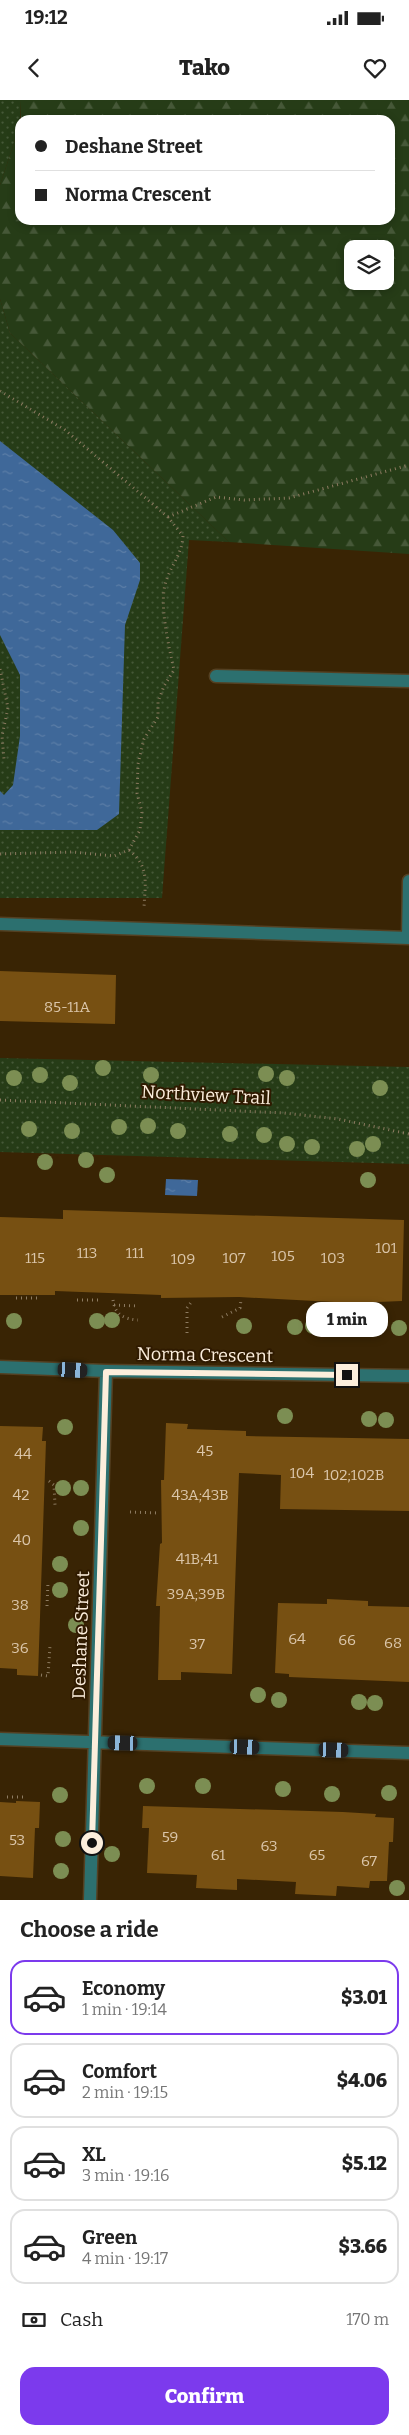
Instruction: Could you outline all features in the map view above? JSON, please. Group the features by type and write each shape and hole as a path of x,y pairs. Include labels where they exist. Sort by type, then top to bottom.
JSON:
{"street":[{"path":"216,676 409,681"},
{"path":"0,924 408,938 409,881"},
{"name":"Norma Crescent","path":"0,1367 106,1372 409,1376"},
{"name":"Deshane Street","path":"90,1900 106,1372"},
{"path":"0,1738 409,1753"}],"path":[{"path":"0,392 65,430 168,517 183,536 182,549 172,568 164,590 166,624 174,670 164,686 158,702 158,717 144,739 138,764 137,793 142,812 140,830 129,850 114,856 73,852 0,854"},
{"path":"168,517 216,497 244,500 289,498 409,465"},
{"path":"0,669 8,708 2,736 4,759"},
{"path":"129,850 139,858 145,871 144,929"},
{"name":"Northview Trail","path":"0,1100 284,1113 338,1119 409,1134"},
{"path":"16,1298 40,1298"},
{"path":"77,1300 101,1300"},
{"path":"113,1300 120,1316 127,1320 138,1320"},
{"path":"222,1317 240,1308 242,1300"},
{"path":"187,1333 187,1308 192,1301"},
{"path":"114,1305 138,1306"},
{"path":"49,1481 54,1485 55,1505"},
{"path":"130,1512 159,1513"},
{"path":"47,1606 48,1582"},
{"path":"41,1675 48,1676 50,1646"},
{"path":"6,1797 23,1797"}],"green space":[{"path":"0,100 21,100 20,115 15,115 15,140 0,185"},
{"path":"21,100 409,100 409,554 229,542 10,333 0,299 0,185 15,140 15,225 395,225 395,115 21,115"},
{"path":"0,299 10,333 229,542 189,540 162,898 0,898"},
{"path":"0,1058 409,1067 409,1164 0,1152"}],"water":[{"path":"0,441 113,530 140,563 140,580 125,625 119,814 97,830 0,830 0,791 4,795 13,785 20,736 20,675 0,635"},
{"path":"166,1179 198,1180 197,1196 165,1195"}],"building":[{"path":"0,971 116,975 115,1024 0,1021"},
{"path":"63,1210 404,1220 402,1301 353,1303 239,1297 161,1298 161,1295 55,1291 55,1295 0,1295 0,1217 63,1219"},
{"path":"166,1423 188,1424 187,1429 246,1431 246,1436 409,1439 409,1511 280,1509 281,1475 239,1473 232,1674 181,1672 181,1680 158,1680 160,1606 156,1606 160,1544 162,1543 161,1480 164,1480"},
{"path":"0,1426 43,1427 42,1441 46,1441 38,1676 17,1675 17,1669 0,1668"},
{"path":"327,1599 368,1601 368,1606 409,1607 409,1682 289,1677 289,1674 275,1673 278,1603 327,1604"},
{"path":"16,1801 40,1802 39,1828 35,1828 33,1878 0,1876 0,1802 16,1803"},
{"path":"143,1806 343,1812 376,1814 375,1817 394,1818 393,1842 389,1842 387,1881 370,1881 369,1888 337,1886 336,1896 295,1894 296,1882 237,1879 237,1890 196,1888 197,1875 147,1873 149,1828 142,1828"}],"route":[{"path":"92,1843 106,1372 347,1375"}]}
